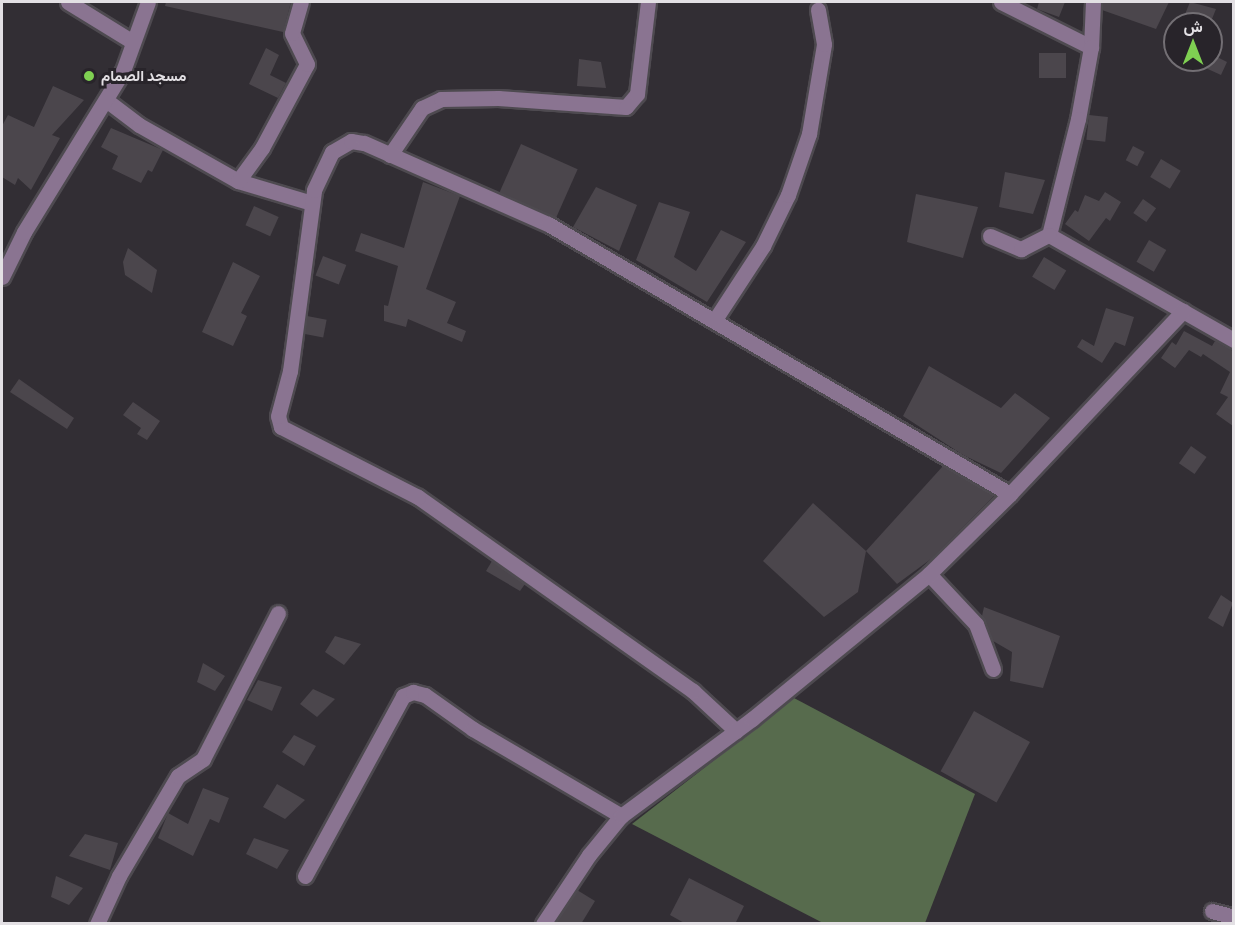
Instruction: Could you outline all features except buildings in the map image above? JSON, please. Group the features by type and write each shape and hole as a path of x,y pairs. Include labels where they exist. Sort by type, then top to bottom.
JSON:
{"street":[{"path":"68,2 133,42"},
{"path":"2,277 24,232 123,71 148,2"},
{"path":"238,181 262,148 307,64 292,33 301,2"},
{"path":"390,155 422,108 441,99 498,98 626,107 637,94 648,2"},
{"path":"1001,2 1091,47"},
{"path":"990,236 1021,249 1049,235 1078,119 1091,47 1093,2"},
{"path":"714,321 763,246 788,195 805,144 823,54 823,21 818,10"},
{"path":"106,100 139,125 238,181 312,203"},
{"path":"736,731 693,691 418,497 281,427 278,416 290,371 312,203 332,152 351,141 364,143 548,224 1010,494"},
{"path":"1049,235 1233,339"},
{"path":"543,924 589,855 621,816 736,731 929,574 1010,494 1183,311"},
{"path":"929,574 976,624 993,669"},
{"path":"98,924 119,876 178,776 203,759 278,613"},
{"path":"304,876 403,696 413,692 425,694 473,729 621,816"},
{"path":"1212,911 1233,918"}],"green space":[{"path":"794,698 975,794 925,923 823,923 632,824"}],"place":[{"name":"مسجد الصمام","path":"89,76"}]}
